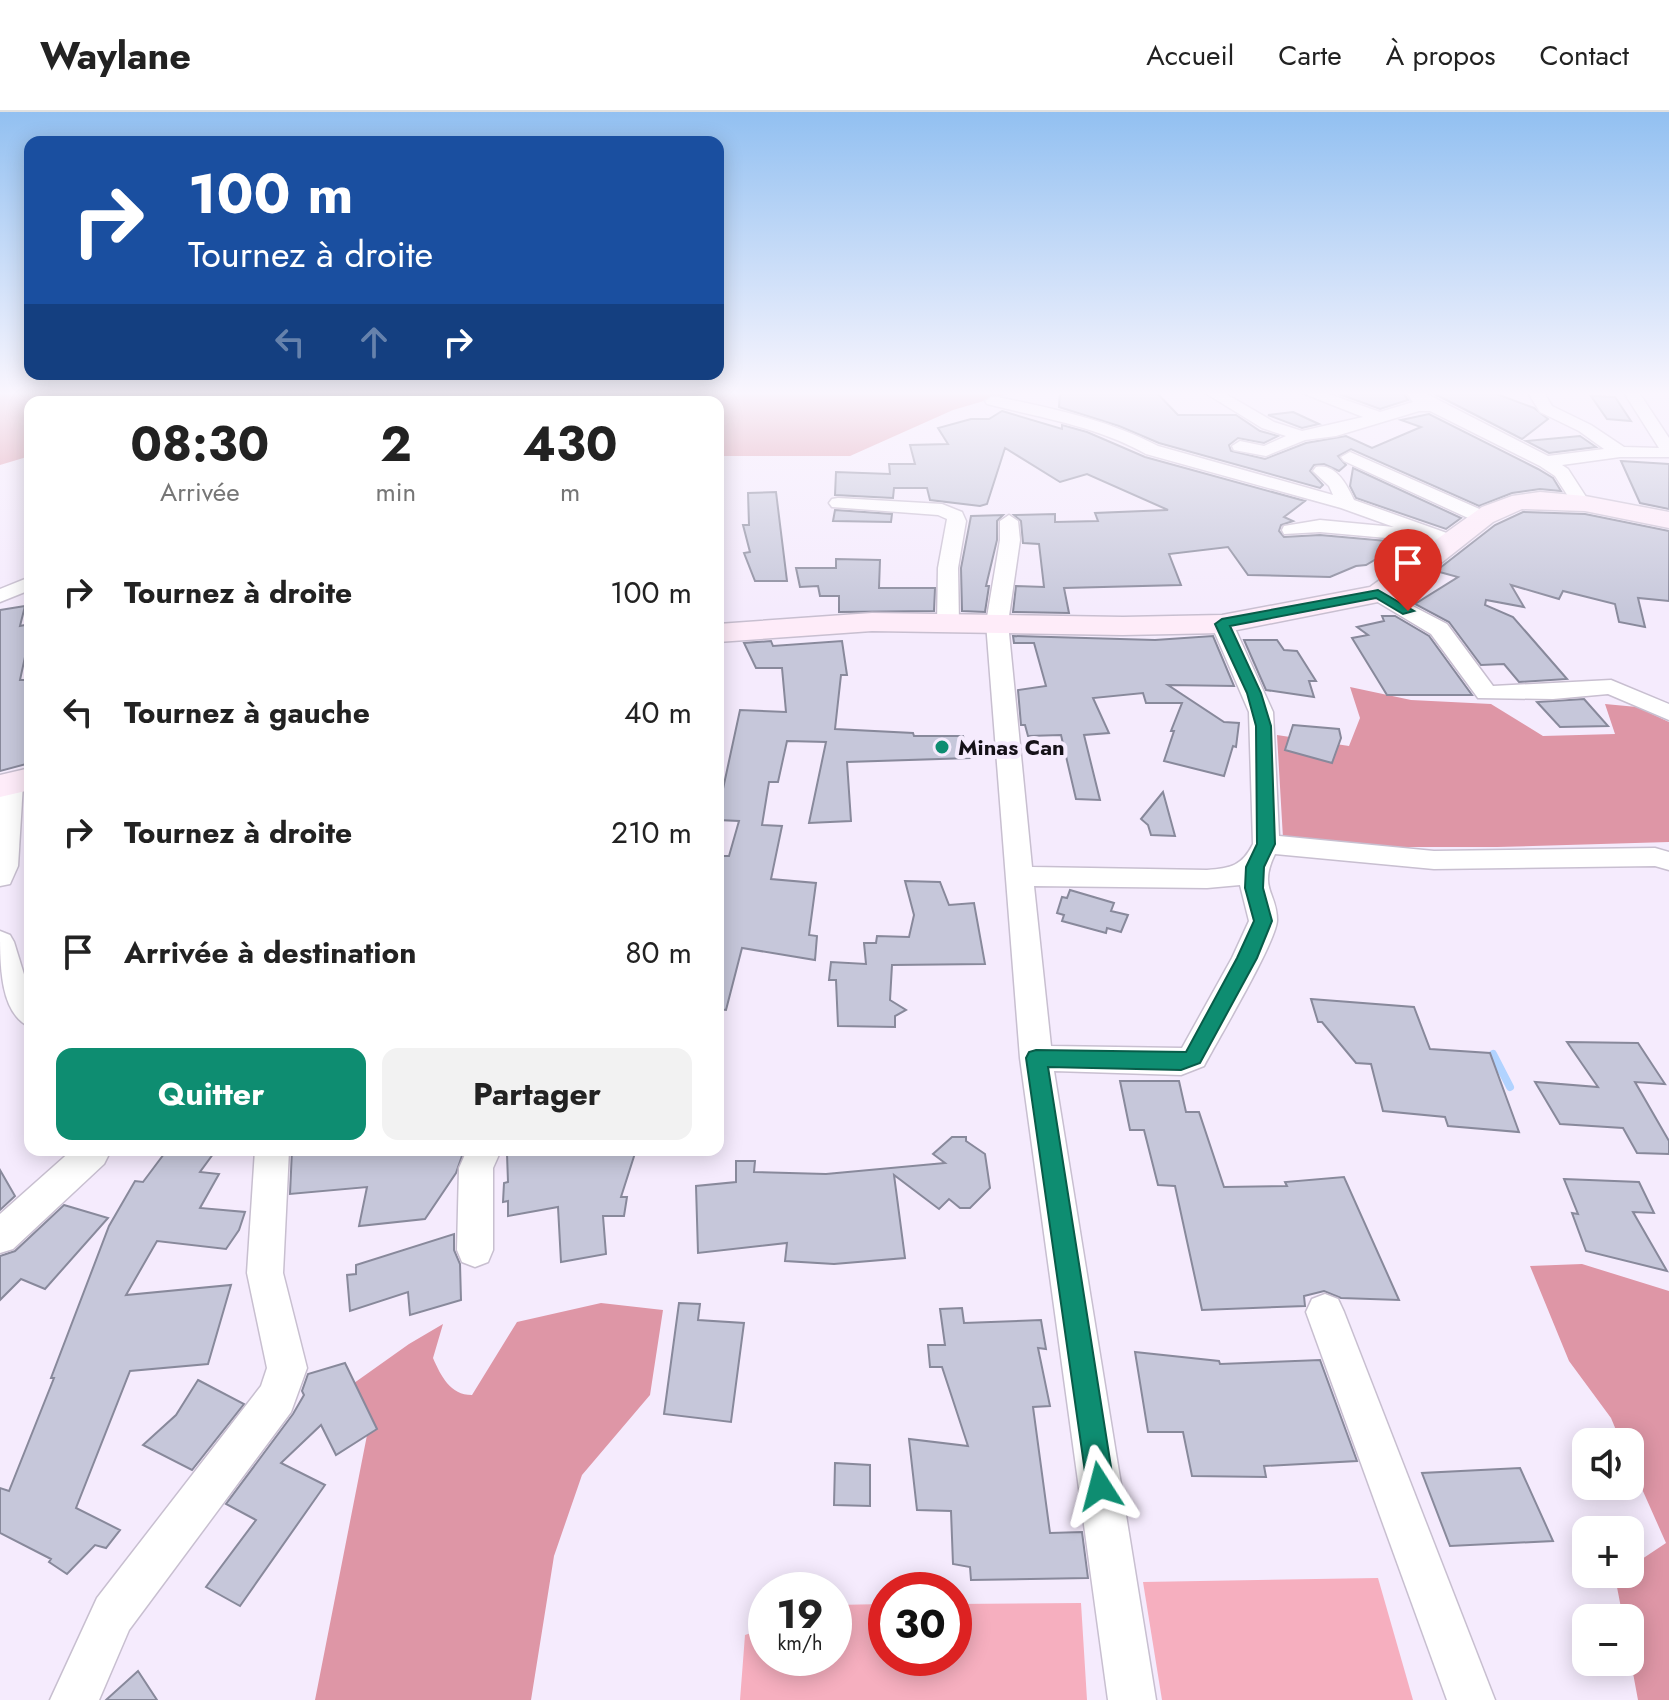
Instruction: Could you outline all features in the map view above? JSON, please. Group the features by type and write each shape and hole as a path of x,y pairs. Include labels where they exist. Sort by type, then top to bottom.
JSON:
{"main road":[{"path":"724,633 858,622 1123,626 1222,624 1378,594 1394,586 1440,538 1486,519 1504,506 1524,502 1581,503 1669,520"}],"street":[{"path":"1207,465 1347,504 1440,538"},
{"path":"1368,465 1486,519"},
{"path":"1551,465 1562,473 1581,503"},
{"path":"1322,471 1337,483 1347,504"},
{"path":"838,503 942,510 955,516 957,521 948,568 948,623"},
{"path":"1009,521 997,623 1019,876 1031,975 1036,1058 1132,1700"},
{"path":"1291,530 1320,526 1440,538"},
{"path":"0,596 24,586"},
{"path":"1378,594 1439,629 1486,693 1611,687 1669,713"},
{"path":"1036,1058 1181,1062 1193,1057 1247,958 1263,921 1254,888 1261,856 1261,712 1222,624"},
{"path":"0,877 4,866 13,783"},
{"path":"1019,876 1237,877 1261,856 1434,860 1655,857 1669,861"},
{"path":"0,942 14,996 24,1008"},
{"path":"0,1237 90,1156"},
{"path":"74,1700 86,1681 99,1639 113,1614 284,1383 287,1368 265,1273 272,1156"},
{"path":"475,1250 476,1168 481,1156"},
{"path":"1325,1312 1471,1700"}],"shaded area":[{"path":"1350,687 1411,700 1491,704 1543,736 1615,734 1605,704 1637,707 1669,722 1669,842 1378,847 1283,838 1277,735 1349,746 1360,718"},
{"path":"1582,1264 1669,1291 1669,1700 1638,1700 1634,1676 1644,1676 1644,1604 1620,1604 1617,1588 1644,1588 1644,1558 1666,1543 1644,1494 1644,1428 1615,1428 1569,1361 1530,1266"},
{"path":"601,1303 663,1310 650,1395 582,1475 554,1556 531,1700 315,1700 369,1425 340,1393 443,1324 433,1358 452,1388 472,1395 517,1322"},
{"path":"1378,1578 1413,1700 1162,1700 1143,1582"},
{"path":"1081,1603 1087,1700 740,1700 745,1635 748,1634 748,1676 852,1676 852,1605 868,1604 868,1676 972,1676 972,1604"}],"building":[{"path":"889,465 1000,465 987,504 980,506 930,500 927,488 894,488 893,498 835,495 836,472 890,474"},
{"path":"1033,465 1174,465 1305,501 1284,517 1293,521 1281,525 1279,531 1284,537 1320,535 1398,542 1409,536 1428,542 1402,560 1383,555 1366,565 1330,577 1248,575 1228,547 1169,554 1181,585 1064,588 1069,613 1013,612 1016,586 1044,587 1039,544 1023,543 1021,521 1014,515 1055,514 1055,522 1098,521 1095,513 1168,510 1087,474 1060,482"},
{"path":"1238,465 1314,465 1310,471 1323,485 1320,488"},
{"path":"1326,465 1346,465 1339,471"},
{"path":"1387,465 1530,465 1553,478 1561,491 1540,489 1512,493 1479,506"},
{"path":"1623,465 1669,465 1669,509 1640,503"},
{"path":"1353,468 1461,518 1446,529 1356,498 1350,486"},
{"path":"776,492 787,581 755,581 744,553 750,552 743,525 749,525 748,493"},
{"path":"835,510 892,514 891,522 833,521"},
{"path":"1523,512 1585,514 1669,531 1669,601 1638,598 1645,627 1619,622 1615,604 1563,591 1559,599 1511,585 1524,607 1486,600 1485,605 1513,617 1567,679 1519,682 1504,664 1481,665 1449,622 1415,604 1458,577 1436,571 1495,525"},
{"path":"1003,515 997,521 997,540 986,586 989,586 985,612 962,611 961,568 971,516"},
{"path":"836,559 880,560 879,588 935,588 934,611 839,612 839,596 820,596 818,586 800,587 796,568 836,568"},
{"path":"24,606 20,626 24,625 24,662 20,680 24,680 24,765 0,771 0,610"},
{"path":"1382,616 1395,616 1429,636 1472,695 1387,695 1352,638 1368,635 1357,627 1384,621"},
{"path":"1013,636 1155,640 1213,636 1234,686 1168,685 1224,722 1239,723 1236,747 1233,746 1224,776 1164,761 1182,703 1146,703 1143,693 1093,698 1109,733 1084,735 1100,800 1076,799 1061,735 1028,736 1025,725 1021,725 1018,690 1046,686 1034,643 1014,643"},
{"path":"1244,640 1277,640 1284,650 1297,651 1316,681 1309,681 1314,697 1266,690"},
{"path":"771,641 773,646 842,641 847,675 841,675 835,729 913,733 914,736 963,736 970,758 847,762 851,821 809,823 826,742 787,741 778,782 769,782 762,825 782,826 771,879 816,883 809,935 817,936 815,960 742,948 726,1010 724,856 729,856 739,821 724,820 724,784 740,710 786,712 782,668 756,668 744,643"},
{"path":"1584,699 1608,726 1560,727 1537,702"},
{"path":"1293,725 1339,729 1341,738 1332,763 1285,750"},
{"path":"1163,792 1175,836 1151,835 1148,825 1141,819"},
{"path":"905,881 940,882 949,905 974,903 985,964 892,965 890,1000 906,1010 895,1016 895,1027 838,1026 836,980 829,980 831,962 866,964 864,943 876,943 877,936 909,937 914,915"},
{"path":"1070,890 1114,903 1111,911 1128,915 1121,932 1107,928 1106,933 1062,921 1064,915 1057,913 1062,897 1067,898"},
{"path":"1311,999 1414,1007 1430,1049 1490,1053 1519,1132 1448,1126 1445,1117 1383,1111 1371,1064 1356,1063 1322,1022 1318,1022"},
{"path":"1567,1042 1638,1043 1665,1084 1635,1082 1669,1141 1669,1154 1637,1153 1623,1128 1560,1124 1535,1082 1598,1087"},
{"path":"1120,1081 1179,1081 1186,1112 1199,1112 1224,1187 1287,1186 1285,1182 1344,1177 1399,1300 1341,1298 1324,1291 1304,1296 1305,1306 1202,1310 1175,1186 1158,1185 1144,1130 1130,1130"},
{"path":"952,1137 966,1137 966,1141 985,1154 990,1188 970,1208 960,1208 949,1199 939,1209 894,1175 905,1258 834,1264 785,1261 787,1243 698,1253 696,1186 736,1182 736,1161 755,1161 754,1172 826,1174 945,1163 933,1154"},
{"path":"162,1156 212,1156 200,1172 219,1174 200,1208 245,1212 239,1230 226,1249 157,1241 126,1295 231,1285 208,1364 130,1371 76,1508 120,1530 106,1548 95,1545 67,1574 49,1562 51,1559 0,1533 0,1488 9,1491 109,1226 135,1181 143,1182"},
{"path":"292,1156 462,1156 456,1173 425,1219 359,1226 367,1187 290,1194"},
{"path":"507,1156 634,1156 621,1197 627,1197 624,1216 603,1216 606,1254 561,1262 558,1207 508,1216 508,1201 503,1202 504,1183 508,1182"},
{"path":"0,1170 15,1196 0,1210"},
{"path":"1564,1179 1639,1182 1654,1213 1633,1212 1667,1271 1586,1251 1572,1213 1578,1214"},
{"path":"64,1205 108,1218 45,1289 21,1279 0,1300 0,1256 15,1251"},
{"path":"454,1234 454,1250 460,1264 461,1300 410,1315 408,1292 350,1311 347,1275 356,1274 356,1265"},
{"path":"679,1303 700,1304 698,1320 744,1323 731,1422 664,1414"},
{"path":"962,1308 964,1323 1041,1320 1046,1349 1038,1348 1050,1406 1033,1407 1050,1533 1082,1532 1088,1578 972,1580 970,1567 953,1564 951,1511 917,1510 909,1439 968,1446 942,1367 930,1367 928,1345 945,1345 940,1309"},
{"path":"1135,1352 1219,1361 1220,1364 1320,1360 1357,1461 1264,1466 1266,1477 1192,1476 1183,1432 1148,1432"},
{"path":"345,1363 377,1429 336,1455 321,1425 281,1463 325,1485 240,1606 206,1587 256,1520 226,1504 293,1414 304,1395 302,1391 308,1374"},
{"path":"198,1380 244,1404 192,1470 143,1445 176,1415"},
{"path":"835,1463 870,1465 870,1506 834,1505"},
{"path":"1520,1468 1553,1541 1450,1546 1422,1473"},
{"path":"138,1671 157,1700 106,1700"}],"waterway":[{"path":"1493,1054 1510,1087"}],"place":[{"name":"Minas Can","path":"942,747"}],"route":[{"path":"1100,1486 1036,1058 1181,1062 1193,1057 1247,958 1263,921 1254,888 1255,867 1266,844 1263,726 1254,693 1222,624 1378,594 1408,611"}]}
